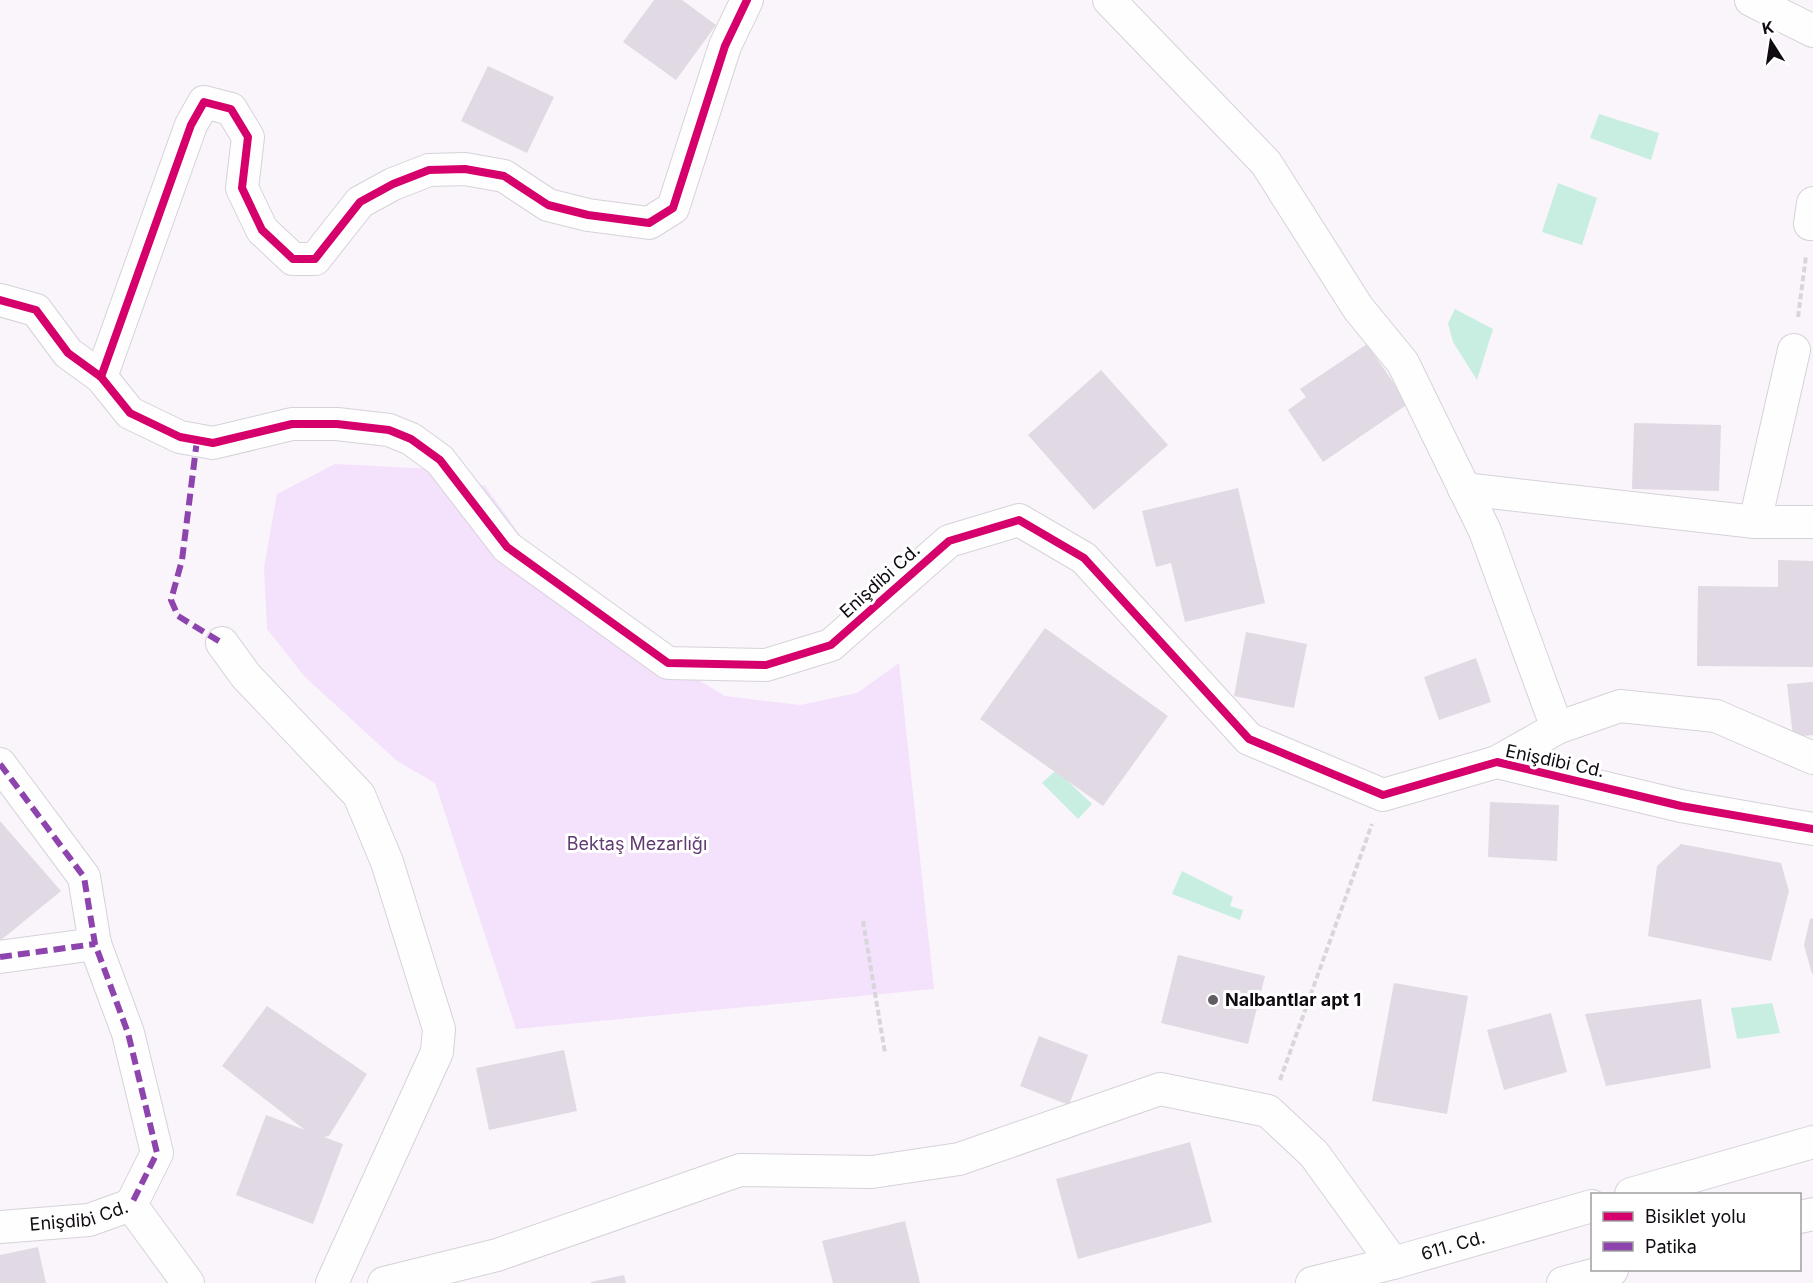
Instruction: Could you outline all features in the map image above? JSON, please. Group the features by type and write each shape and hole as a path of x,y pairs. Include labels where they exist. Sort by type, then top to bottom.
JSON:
{"street":[{"path":"100,377 191,125 204,102 231,109 248,137 242,188 262,230 293,259 315,259 360,202 393,184 429,170 465,169 504,176 548,205 588,215 649,223 673,208 725,46 747,0"},
{"path":"1108,0 1266,163 1358,308 1403,363 1485,531 1557,728"},
{"path":"1751,0 1813,32"},
{"name":"Enişdibi Cd.","path":"0,300 36,310 68,353 100,377 130,413 180,437 213,443 292,424 337,424 389,430 411,439 440,460 507,547 668,663 766,665 831,645 949,541 1019,520 1084,558 1249,739 1383,795 1497,762 1557,728 1620,706 1716,716 1813,758"},
{"path":"1755,522 1794,350"},
{"path":"1464,489 1755,522 1813,522"},
{"path":"222,643 246,676 359,795 387,862 439,1029 437,1052 332,1283"},
{"name":"Enişdibi Cd.","path":"1497,762 1681,806 1813,829"},
{"path":"0,764 84,877 95,944 128,1034 157,1153 131,1205"},
{"path":"0,957 95,944"},
{"path":"384,1283 497,1255 740,1170 872,1172 959,1159 1160,1089 1269,1111 1314,1154 1393,1263"},
{"path":"1634,1193 1813,1142"},
{"name":"Enişdibi Cd.","path":"0,1227 88,1220 131,1205 188,1283"},
{"name":"611. Cd.","path":"1312,1283 1393,1263 1591,1207"},
{"path":"1563,1283 1605,1271"}],"path":[{"path":"1794,350 1811,213"},
{"path":"1269,1111 1383,795"},
{"path":"863,921 885,1053"}],"green space":[{"name":"Bektaş Mezarlığı","path":"335,464 436,469 485,486 554,582 592,616 725,696 800,705 857,693 899,663 934,989 516,1029 435,783 397,761 305,677 267,629 264,568 277,494"}],"shaded area":[{"path":"1599,114 1659,133 1651,160 1590,138"},
{"path":"1558,183 1597,198 1582,245 1542,232"},
{"path":"1455,309 1493,329 1477,380 1453,342 1448,323"},
{"path":"1056,770 1092,804 1078,819 1042,783"},
{"path":"1182,871 1233,897 1230,906 1243,910 1240,920 1172,894"},
{"path":"1772,1003 1780,1033 1737,1039 1731,1008"}],"building":[{"path":"654,0 682,0 716,25 676,80 623,42"},
{"path":"488,66 554,97 527,153 461,121"},
{"path":"1367,344 1408,404 1323,462 1288,410 1306,397 1300,389"},
{"path":"1101,370 1168,445 1094,510 1028,435"},
{"path":"1634,423 1721,425 1719,491 1632,489"},
{"path":"1238,488 1265,603 1185,622 1171,563 1156,567 1142,511"},
{"path":"1778,560 1813,561 1813,667 1697,666 1698,586 1778,587"},
{"path":"1045,628 1168,716 1103,806 980,719"},
{"path":"1246,632 1307,644 1294,708 1234,696"},
{"path":"1476,658 1491,702 1439,720 1424,677"},
{"path":"1813,682 1813,735 1793,737 1787,684"},
{"path":"1490,802 1559,805 1557,861 1488,857"},
{"path":"0,821 61,891 1,940 0,939"},
{"path":"1681,844 1781,863 1789,891 1771,961 1648,936 1657,866"},
{"path":"1813,918 1812,974 1804,945 1810,919"},
{"name":"Nalbantlar apt 1","path":"1178,955 1265,976 1248,1044 1161,1023"},
{"path":"1394,983 1468,996 1447,1114 1372,1101"},
{"path":"1701,999 1711,1068 1606,1086 1585,1014"},
{"path":"267,1006 367,1074 329,1136 324,1137 343,1144 313,1224 236,1195 266,1115 305,1130 222,1066"},
{"path":"1551,1013 1567,1072 1504,1090 1487,1030"},
{"path":"1039,1036 1088,1055 1069,1105 1020,1086"},
{"path":"564,1050 577,1111 489,1130 476,1068"},
{"path":"1190,1142 1212,1222 1078,1259 1056,1179"},
{"path":"905,1221 920,1283 833,1283 822,1241"},
{"path":"38,1247 46,1283 0,1283 0,1255"},
{"path":"624,1275 626,1283 591,1283 591,1282"}],"marked path":[{"path":"197,440 182,560 171,600 178,616 222,643"},
{"path":"0,764 84,877 95,944 128,1033 157,1153 131,1205"},
{"path":"0,957 95,944"}],"cycle path":[{"path":"101,377 191,125 204,102 231,109 248,137 242,188 262,230 293,259 315,259 360,202 393,184 429,170 465,169 504,176 548,205 588,215 649,223 673,208 725,46 747,0"},
{"path":"0,300 36,310 68,353 101,377 130,413 180,437 213,443 292,424 337,424 389,430 411,439 440,460 507,547 668,663 766,665 831,645 949,541 1019,520 1084,558 1249,739 1383,795 1497,762 1681,806 1813,829"}],"place":[{"name":"Nalbantlar apt 1","path":"1213,1000"}]}
